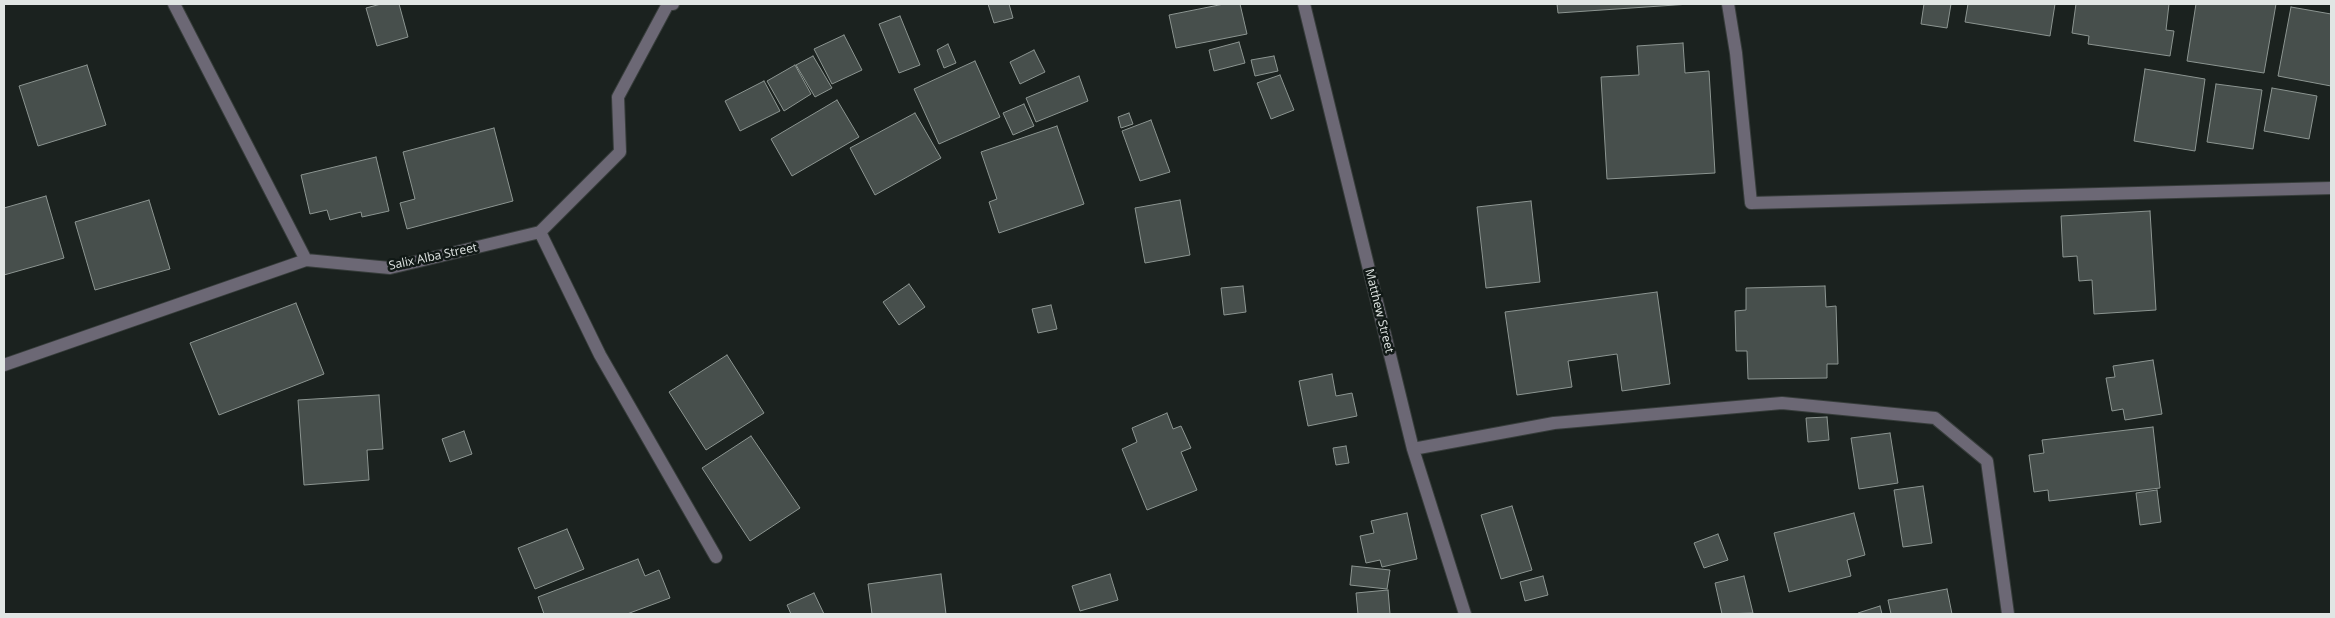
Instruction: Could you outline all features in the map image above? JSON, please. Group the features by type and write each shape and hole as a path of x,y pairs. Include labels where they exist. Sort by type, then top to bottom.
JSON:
{"street":[{"path":"174,4 306,260"},
{"path":"673,4 668,4 618,97 620,152 540,232 600,355 716,557"},
{"name":"Matthew Street","path":"1304,4 1412,449 1465,614"},
{"path":"1728,4 1736,53 1751,204 2331,188"},
{"name":"Salix Alba Street","path":"4,365 306,260 390,268 540,232"},
{"path":"1412,449 1554,423 1782,403 1935,418 1987,461 2008,614"}],"building":[{"path":"381,4 399,4 408,37 377,46 366,8"},
{"path":"988,4 1009,4 1013,18 994,23"},
{"path":"1224,4 1240,4 1247,34 1176,48 1169,15"},
{"path":"1557,4 1690,4 1558,13"},
{"path":"1924,4 1951,4 1947,28 1921,24"},
{"path":"1968,4 2055,4 2050,36 1965,22"},
{"path":"2076,4 2169,4 2166,30 2174,31 2170,56 2088,44 2089,36 2072,33"},
{"path":"2196,4 2276,4 2264,73 2187,61"},
{"path":"2291,7 2331,14 2331,86 2278,76"},
{"path":"900,16 920,65 899,73 879,24"},
{"path":"844,35 862,70 832,84 814,49"},
{"path":"1239,42 1245,63 1214,71 1209,50"},
{"path":"1683,43 1685,73 1709,71 1715,173 1607,179 1601,77 1639,75 1637,46"},
{"path":"948,44 956,63 944,68 937,50"},
{"path":"1034,50 1045,72 1020,84 1010,62"},
{"path":"813,56 832,88 815,97 796,65"},
{"path":"1274,56 1278,71 1255,76 1251,60"},
{"path":"975,61 1000,117 939,144 914,89"},
{"path":"87,65 106,125 38,146 19,86"},
{"path":"795,65 811,94 784,111 767,81"},
{"path":"2145,69 2205,79 2195,151 2134,141"},
{"path":"1280,75 1294,110 1271,119 1257,83"},
{"path":"1079,76 1088,101 1036,122 1026,98"},
{"path":"764,81 780,111 740,131 725,101"},
{"path":"2216,84 2262,90 2253,149 2207,142"},
{"path":"2272,88 2317,96 2309,139 2264,131"},
{"path":"837,100 859,137 792,176 771,139"},
{"path":"1024,104 1034,126 1013,135 1003,113"},
{"path":"915,113 941,158 875,195 850,148"},
{"path":"1129,113 1133,124 1121,128 1118,117"},
{"path":"1151,120 1170,172 1140,181 1122,131"},
{"path":"1057,126 1084,204 999,233 989,202 997,199 981,152"},
{"path":"494,128 513,201 407,229 400,203 415,199 403,152"},
{"path":"376,157 389,211 362,217 361,212 330,220 327,210 310,214 301,175"},
{"path":"46,196 64,258 4,275 4,208"},
{"path":"149,200 170,269 95,290 75,222"},
{"path":"1180,200 1190,255 1145,263 1135,208"},
{"path":"1531,201 1540,282 1486,288 1477,207"},
{"path":"2150,211 2156,310 2094,314 2092,280 2079,281 2077,256 2063,257 2061,216"},
{"path":"909,284 925,307 899,325 883,302"},
{"path":"1243,286 1246,312 1224,315 1221,288"},
{"path":"1825,286 1826,307 1836,306 1838,364 1827,364 1827,378 1748,379 1747,351 1736,351 1735,311 1746,310 1746,288"},
{"path":"1657,292 1670,384 1622,391 1617,354 1568,361 1572,387 1517,395 1505,312"},
{"path":"296,303 324,374 219,415 190,343"},
{"path":"1051,305 1057,329 1038,333 1032,309"},
{"path":"727,355 764,413 706,450 669,392"},
{"path":"2153,360 2162,414 2125,420 2123,409 2112,411 2106,378 2115,377 2113,366"},
{"path":"1332,374 1336,396 1352,393 1357,416 1308,426 1299,381"},
{"path":"379,395 383,449 367,450 369,480 304,485 298,400"},
{"path":"1167,413 1173,429 1181,426 1191,448 1181,452 1197,490 1147,510 1122,449 1137,442 1132,428"},
{"path":"1827,417 1829,440 1808,442 1806,418"},
{"path":"2153,427 2160,488 2049,501 2048,490 2034,492 2029,455 2044,453 2042,440"},
{"path":"464,431 472,454 450,462 442,439"},
{"path":"1890,433 1898,483 1859,489 1851,438"},
{"path":"751,436 800,508 750,541 702,468"},
{"path":"1346,446 1349,463 1336,465 1333,448"},
{"path":"1923,486 1932,543 1903,547 1894,490"},
{"path":"2157,490 2161,522 2140,525 2136,493"},
{"path":"1512,506 1532,570 1501,579 1481,515"},
{"path":"1407,513 1417,559 1382,567 1380,560 1366,563 1360,536 1374,533 1371,521"},
{"path":"1854,513 1865,555 1847,560 1851,576 1789,592 1774,533"},
{"path":"567,529 584,569 535,589 518,548"},
{"path":"1718,534 1728,560 1704,568 1694,543"},
{"path":"638,559 645,576 659,570 670,598 627,614 544,614 538,597"},
{"path":"1352,566 1390,570 1387,589 1350,585"},
{"path":"941,574 946,614 872,614 868,584"},
{"path":"1110,574 1118,600 1080,611 1072,586"},
{"path":"1543,576 1548,595 1525,601 1520,582"},
{"path":"1744,576 1753,613 1722,614 1715,583"},
{"path":"1947,589 1952,614 1891,614 1888,600"},
{"path":"1388,590 1390,614 1358,614 1356,593"},
{"path":"814,593 824,614 791,614 787,605"},
{"path":"1880,606 1882,614 1858,614 1858,613"}]}
